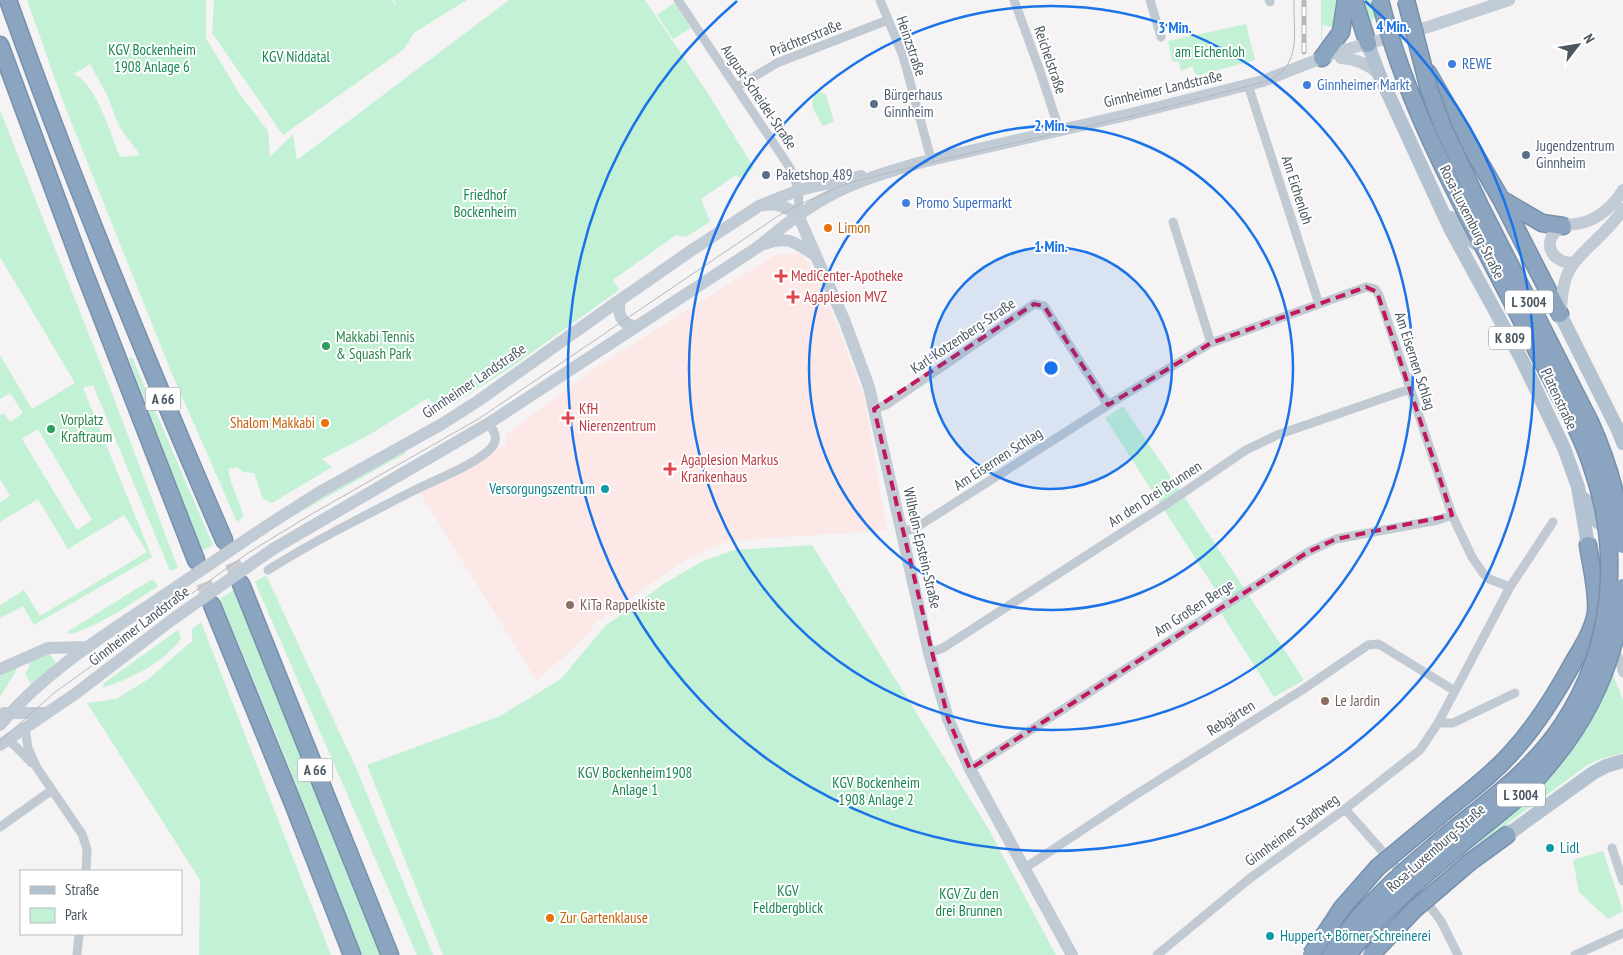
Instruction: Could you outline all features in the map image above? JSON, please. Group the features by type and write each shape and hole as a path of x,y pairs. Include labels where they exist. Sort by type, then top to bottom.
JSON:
{"highway":[{"name":"A 66","path":"8,0 42,96 148,363 224,540"},
{"path":"1322,58 1341,32 1346,0"},
{"path":"1354,0 1372,44"},
{"name":"Rosa-Luxemburg-Straße","path":"1330,955 1357,920 1393,883 1434,846 1512,783 1544,750 1575,704 1595,660 1603,635 1611,580 1604,508 1588,454 1438,155 1408,86 1380,0"},
{"name":"Rosa-Luxemburg-Straße","path":"1406,0 1422,63 1443,127 1467,180 1590,422 1609,468 1617,499 1623,545"},
{"name":"A 66","path":"0,45 84,274 196,560"},
{"path":"1422,63 1501,199 1560,314"},
{"path":"1501,199 1542,222 1563,226"},
{"path":"1311,955 1342,908 1378,867 1512,753 1541,717 1559,689 1600,609 1588,545"},
{"name":"A 66","path":"242,584 390,955"},
{"name":"Rosa-Luxemburg-Straße","path":"1348,955 1366,931 1403,894 1521,794 1537,779 1562,749 1587,711 1600,685 1616,636 1623,587"},
{"name":"A 66","path":"212,605 291,797 352,955"},
{"path":"1371,955 1414,909 1446,881 1506,835"}],"main road":[{"name":"Ginnheimer Landstraße","path":"3,738 25,728 96,678 173,619 273,549 316,522 489,423 758,247 798,216 837,192 888,172 931,160 1058,129 1131,114 1278,76 1337,52 1372,44 1509,0"},
{"name":"Ginnheimer Landstraße","path":"1299,68 1357,53 1372,44"},
{"name":"Platenstraße","path":"1372,44 1379,74 1437,200 1536,388 1564,448 1578,487 1588,545"},
{"path":"1341,58 1366,63 1379,74"},
{"name":"Ginnheimer Landstraße","path":"0,725 5,713 59,668 88,647 264,527 318,493 442,424 470,406 692,250 759,206 799,190 835,181 888,172"},
{"path":"1574,263 1557,260 1550,249 1554,234 1563,226 1582,223 1602,213 1619,197 1623,190"},
{"name":"K 809","path":"1437,200 1475,243"},
{"path":"759,206 774,204 785,207 798,216"},
{"path":"1623,210 1608,229 1574,263 1566,277 1560,314 1621,432 1623,444"},
{"name":"Wilhelm-Epstein-Straße","path":"798,216 855,346 868,387 929,652 948,719 970,769 1072,955"},
{"path":"758,247 785,239 792,241 816,256"},
{"path":"620,300 618,309 620,316 627,324 635,326"},
{"path":"1585,524 1589,508 1595,498 1623,486"},
{"name":"K 809","path":"1578,487 1598,522 1604,528 1613,532 1623,533"},
{"path":"1600,609 1613,604 1623,605"},
{"name":"Ginnheimer Landstraße","path":"0,670 48,648 88,647"},
{"path":"5,713 46,713"},
{"path":"1506,835 1593,773 1606,766 1623,761"},
{"name":"Wilhelm-Epstein-Straße","path":"1032,881 1079,955"}],"street":[{"name":"August-Scheidel-Straße","path":"678,0 786,161 799,190 798,216"},
{"name":"Heinzstraße","path":"880,0 903,56 931,160"},
{"name":"Reichelstraße","path":"1014,0 1043,80 1058,129"},
{"path":"1150,0 1161,38"},
{"name":"Prächterstraße","path":"737,87 777,63 888,20"},
{"name":"Am Eichenloh","path":"1248,84 1319,304"},
{"path":"1173,222 1211,343"},
{"name":"Am Eisernen Schlag","path":"902,531 914,529 1108,405 1211,343 1366,287 1375,289 1379,295 1452,515 1472,557 1489,579 1510,587"},
{"name":"Karl-Kotzenberg-Straße","path":"874,409 886,405 1034,304 1044,306 1108,405"},
{"name":"An den Drei Brunnen","path":"929,652 943,648 1246,450 1277,435 1410,389"},
{"path":"268,570 370,513 485,453 492,447 496,438 489,423"},
{"name":"Am Großen Berge","path":"970,769 1308,552 1336,539 1438,520 1452,515"},
{"name":"Ginnheimer Stadtweg","path":"1157,955 1249,879 1345,809 1420,750 1438,723 1510,587 1553,522"},
{"path":"1600,609 1623,672"},
{"name":"Rebgärten","path":"1025,868 1129,799 1302,690 1368,645 1378,644 1382,646 1455,691"},
{"path":"1438,723 1453,723 1515,693"},
{"path":"25,728 28,748 38,768 82,834 87,849 86,870"},
{"path":"3,738 38,768"},
{"path":"0,827 52,790"},
{"path":"1345,809 1422,896 1441,921 1458,955"},
{"path":"1612,848 1623,881"},
{"path":"1576,955 1623,934"},
{"path":"77,955 79,935"}],"highlighted area":[{"path":"1366,287 1377,292 1452,515 1336,539 1308,552 970,769 948,719 874,409 1034,304 1044,306 1108,405 1211,343"}],"shaded area":[{"name":"Agaplesion Markus Krankenhaus","path":"801,253 819,279 864,396 887,530 729,541 688,558 596,622 588,634 537,681 420,493 507,444 505,435 595,368 775,255"}],"green space":[{"path":"27,0 206,0 206,38 239,93 268,131 270,157 293,134 297,160 509,0 645,0 707,92 754,168 739,178 736,175 701,199 710,222 686,237 676,235 613,280 619,290 513,366 440,412 428,398 369,435 322,459 332,467 272,503 263,499 254,473 243,472 237,467 228,469 244,516 237,522 170,369 62,99","holes":["90,64 107,95 119,126 140,155 120,157 96,99 82,80 74,74"]},
{"name":"KGV Niddatal","path":"214,0 392,0 397,7 394,0 467,0 415,32 403,50 283,135 212,33"},
{"path":"1321,0 1341,0 1339,29 1323,25 1321,44"},
{"path":"1360,0 1372,0 1376,14 1368,28"},
{"path":"674,3 691,28 673,39 657,15"},
{"name":"am Eichenloh","path":"1246,24 1255,60 1196,76 1192,66 1181,71 1179,62 1172,61 1168,41"},
{"path":"821,92 826,95 834,121 823,126 813,109 812,100 816,94"},
{"path":"0,110 109,385 178,568 170,571 93,385 83,388 152,557 34,625 23,606 0,618 0,605 24,590 40,616 147,552 124,515 68,549 38,499 0,522 0,502 10,496 0,479 0,415 4,413 10,422 23,413 10,393 0,399 0,355 32,409 75,383 0,257","holes":["38,429 92,520 77,530 22,439"]},
{"path":"132,357 213,545 202,551 129,359"},
{"path":"1123,406 1304,680 1274,697 1221,613 1228,609 1105,418"},
{"path":"405,450 406,453 266,531 280,522"},
{"path":"812,545 988,828 1056,955 443,955 367,765 500,716 561,679 605,626 665,583 703,561 734,550"},
{"path":"266,575 357,770 433,955 417,955 255,582"},
{"path":"154,580 158,586 115,613 82,630 70,634 67,632 149,581"},
{"path":"233,590 381,955 362,955 278,739 220,599"},
{"path":"201,622 331,955 199,955 200,880 87,703 116,699 147,680 192,641 192,629"},
{"path":"178,630 181,639 174,648 156,662 136,674 103,688 104,683"},
{"path":"49,653 56,663 31,684 25,674 29,667 30,659"},
{"path":"19,664 15,673 0,697 0,675"},
{"path":"1613,675 1623,700 1623,753 1600,759 1586,766 1481,843 1478,840 1531,797 1559,768 1589,723"},
{"path":"1603,851 1623,911 1608,919 1579,892 1573,860"}],"tunnel":[{"path":"224,540 241,584"},
{"path":"196,560 212,605"}],"tram line":[{"path":"0,741 54,693 248,553 310,515 480,418 778,216 846,184 931,162 1132,116 1268,81 1287,66 1291,57 1295,35 1294,0"}],"railway":[{"path":"1304,0 1304,52"}],"place":[{"name":"REWE","path":"1452,64"},
{"name":"Ginnheimer Markt","path":"1307,85"},
{"name":"Bürgerhaus Ginnheim","path":"874,104"},
{"name":"Jugendzentrum Ginnheim","path":"1526,155"},
{"name":"Paketshop 489","path":"766,175"},
{"name":"Promo Supermarkt","path":"906,203"},
{"name":"Limon","path":"828,228"},
{"name":"MediCenter-Apotheke","path":"781,276"},
{"name":"Agaplesion MVZ","path":"793,297"},
{"name":"Makkabi Tennis & Squash Park","path":"326,346"},
{"name":"KfH Nierenzentrum","path":"568,418"},
{"name":"Shalom Makkabi","path":"325,423"},
{"name":"Vorplatz Kraftraum","path":"51,429"},
{"name":"Agaplesion Markus Krankenhaus","path":"670,469"},
{"name":"Versorgungszentrum","path":"605,489"},
{"name":"KiTa Rappelkiste","path":"570,605"},
{"name":"Le Jardin","path":"1325,701"},
{"name":"Lidl","path":"1550,848"},
{"name":"Zur Gartenklause","path":"550,918"},
{"name":"Huppert + Börner Schreinerei","path":"1270,936"}],"park label":[{"name":"KGV Bockenheim 1908 Anlage 6","path":"152,58"},
{"name":"Friedhof Bockenheim","path":"485,204"},
{"name":"KGV Bockenheim1908 Anlage 1","path":"635,782"},
{"name":"KGV Bockenheim 1908 Anlage 2","path":"876,792"},
{"name":"KGV Feldbergblick","path":"788,900"},
{"name":"KGV Zu den drei Brunnen","path":"969,902"}]}
